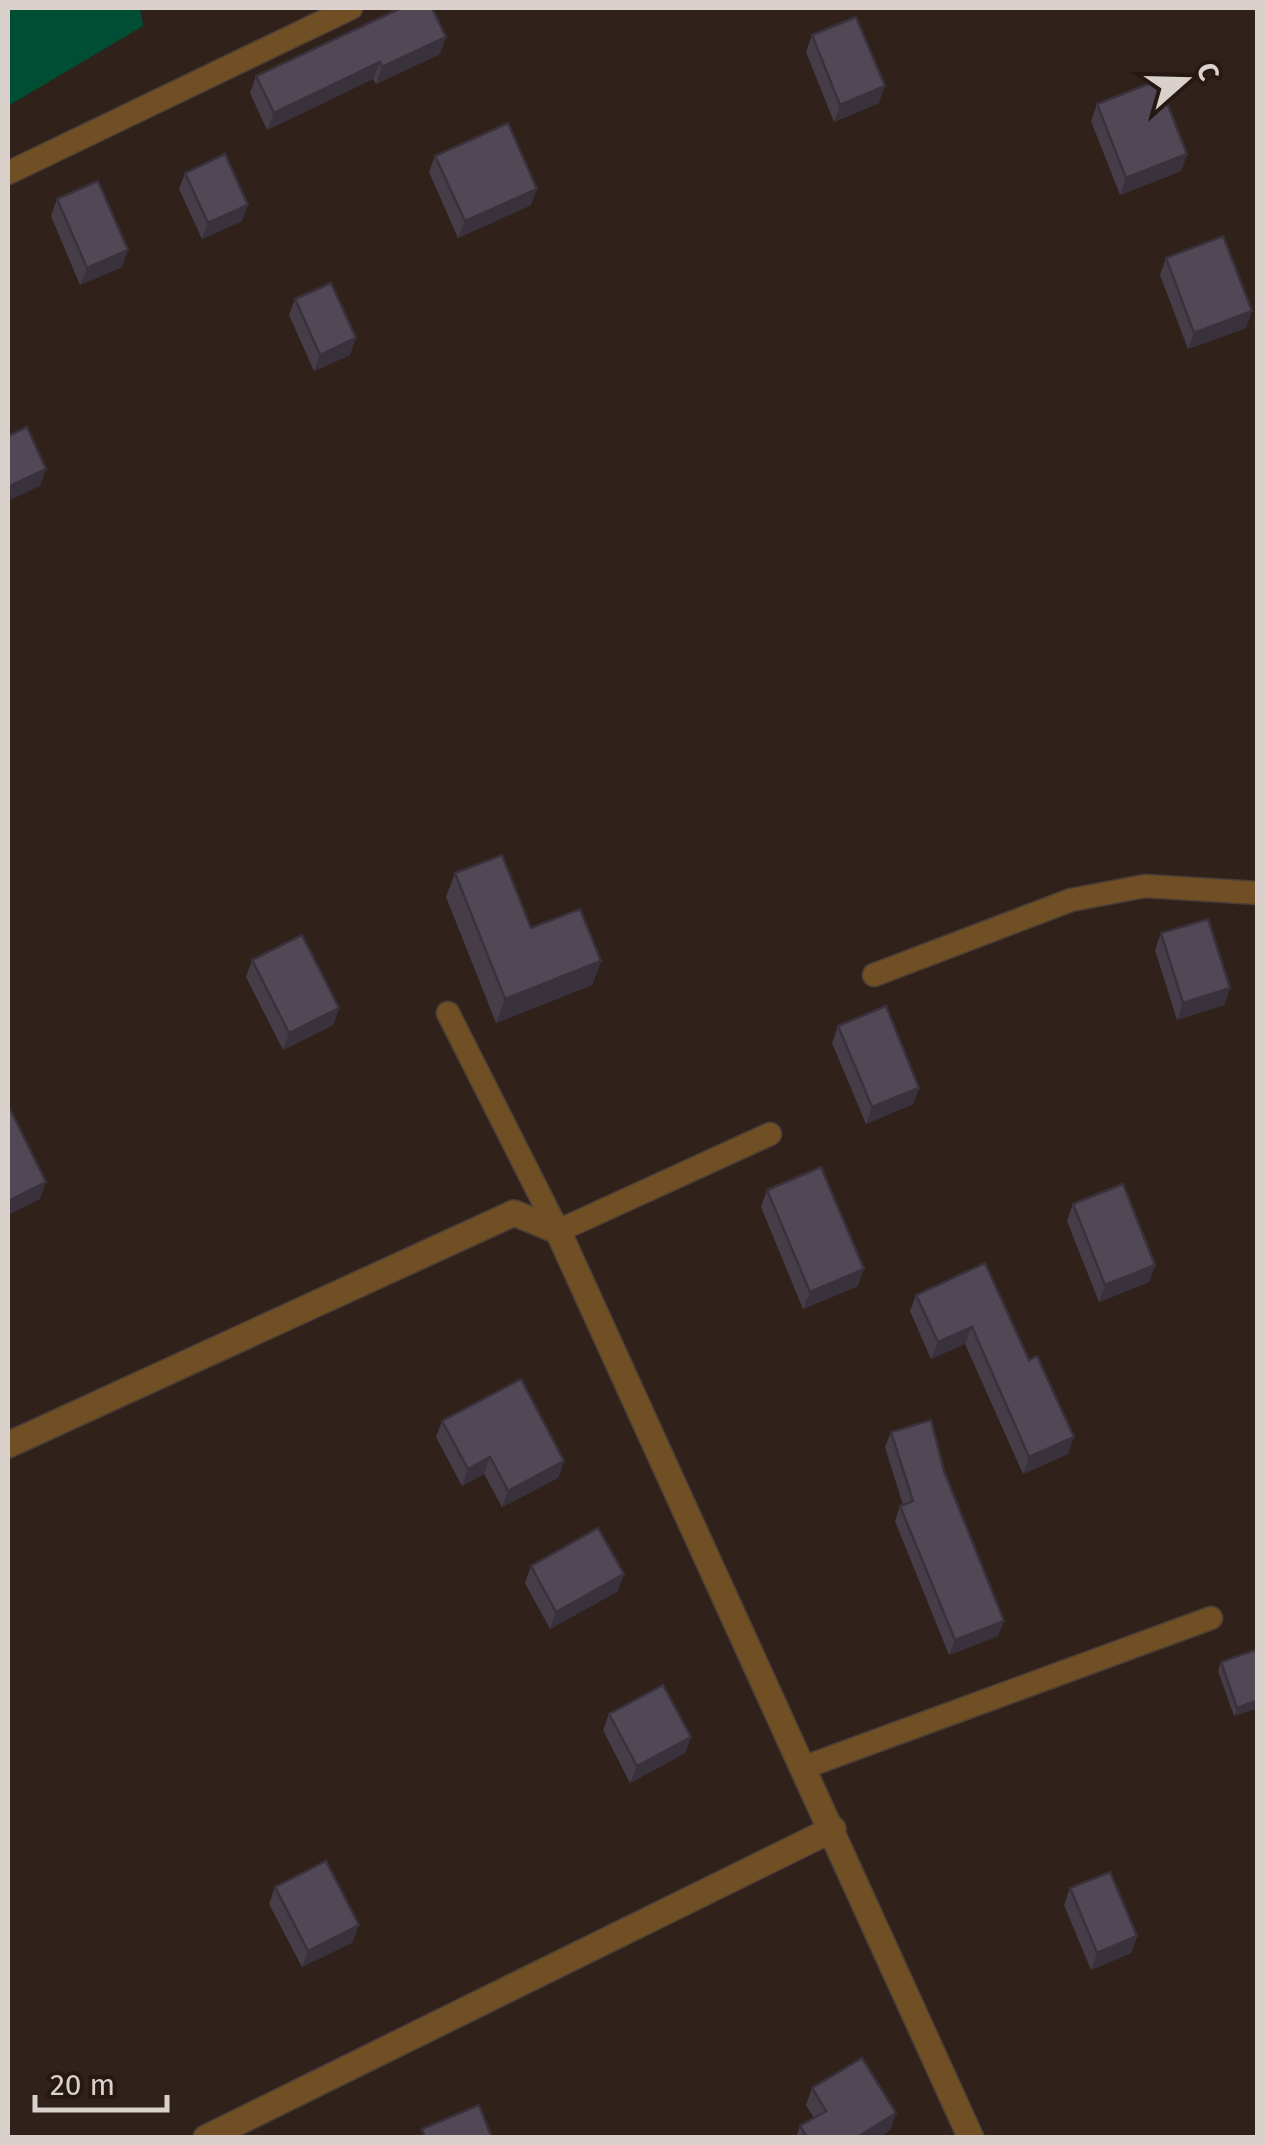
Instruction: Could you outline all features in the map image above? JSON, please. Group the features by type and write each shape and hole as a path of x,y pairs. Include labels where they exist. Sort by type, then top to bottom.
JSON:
{"street":[{"path":"8,1445 514,1213 558,1231 971,2138"},
{"path":"206,2138 833,1829"}],"lane":[{"path":"8,173 350,8"},
{"path":"874,976 1071,900 1145,886 1258,893"},
{"path":"448,1013 558,1231 770,1134"},
{"path":"805,1767 1210,1618"}],"green space":[{"path":"8,8 140,8 143,26 8,106"}],"building":[{"path":"401,8 432,8 446,37 382,67 380,62 274,113 256,76"},
{"path":"856,17 885,86 840,105 812,35"},
{"path":"1158,80 1187,154 1126,178 1097,104"},
{"path":"508,123 537,189 465,221 435,156"},
{"path":"225,154 248,205 208,223 185,173"},
{"path":"98,181 128,250 87,268 57,199"},
{"path":"1223,236 1252,311 1194,333 1166,258"},
{"path":"331,283 356,338 320,355 295,299"},
{"path":"27,427 46,469 8,487 8,436"},
{"path":"502,855 531,928 580,909 601,961 505,999 455,873"},
{"path":"1208,919 1230,988 1183,1003 1161,933"},
{"path":"302,935 339,1008 289,1033 252,960"},
{"path":"886,1006 919,1088 872,1107 838,1026"},
{"path":"8,1105 46,1182 8,1201"},
{"path":"821,1167 864,1269 810,1292 767,1190"},
{"path":"1123,1184 1155,1265 1105,1285 1073,1204"},
{"path":"985,1263 1029,1360 1037,1356 1074,1437 1029,1457 972,1327 938,1342 916,1295"},
{"path":"521,1379 564,1461 508,1491 490,1457 468,1469 442,1421"},
{"path":"931,1420 944,1471 1004,1621 955,1640 900,1506 913,1501 891,1432"},
{"path":"598,1528 624,1574 556,1612 531,1566"},
{"path":"1258,1649 1258,1700 1237,1708 1221,1662"},
{"path":"663,1685 691,1737 637,1766 609,1714"},
{"path":"326,1861 359,1925 308,1951 275,1887"},
{"path":"1110,1872 1137,1936 1097,1953 1070,1888"},
{"path":"862,2058 896,2113 856,2138 807,2138 800,2126 826,2111 812,2088"},
{"path":"479,2105 492,2138 425,2138 422,2129"}]}
